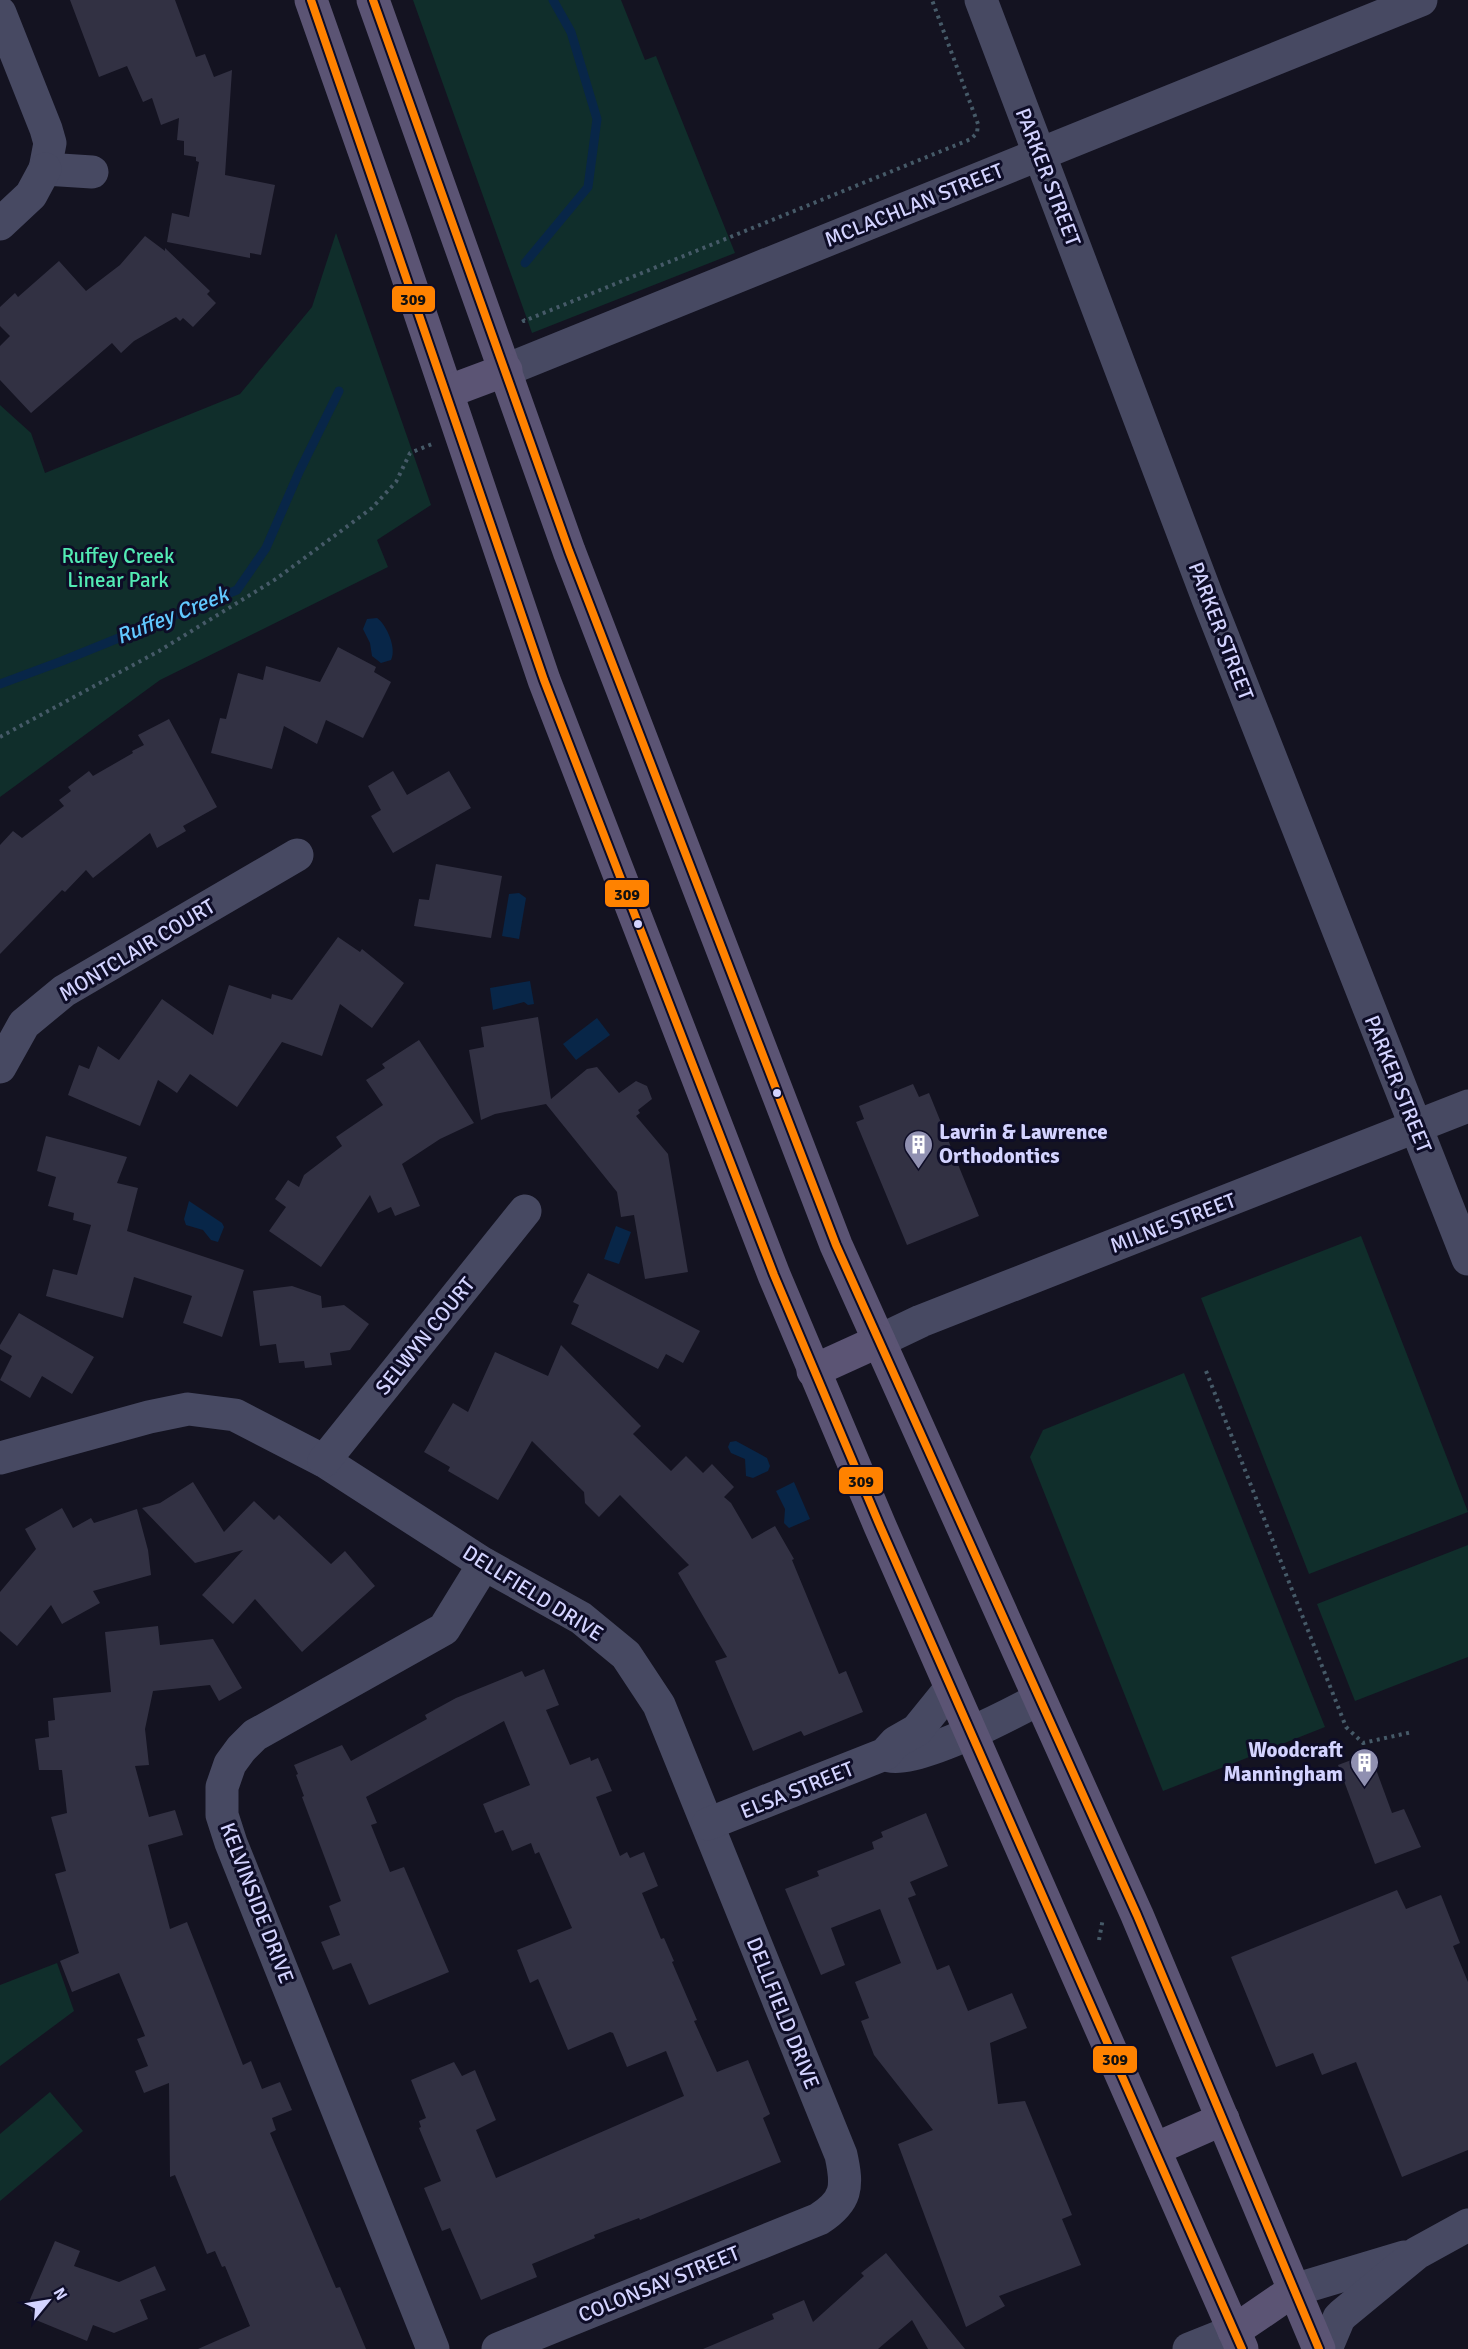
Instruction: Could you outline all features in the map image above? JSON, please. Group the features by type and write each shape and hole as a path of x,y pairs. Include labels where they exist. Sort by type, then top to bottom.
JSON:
{"main road":[{"path":"311,0 544,680 813,1371 1238,2340 1294,2290"},
{"path":"373,0 573,562 836,1245 1137,1915 1319,2349"},
{"path":"447,392 506,370"},
{"path":"813,1371 879,1341"},
{"path":"1155,2149 1223,2119"}],"street":[{"name":"PARKER STREET","path":"981,0 1208,599 1468,1259"},
{"name":"MCLACHLAN STREET","path":"506,370 1421,0"},
{"path":"0,13 50,143 45,169 31,195 0,224"},
{"path":"45,169 92,172"},
{"name":"MONTCLAIR COURT","path":"0,1067 24,1024 64,991 297,855"},
{"name":"MILNE STREET","path":"879,1341 921,1321 1468,1106"},
{"name":"SELWYN COURT","path":"324,1461 525,1211"},
{"name":"DELLFIELD DRIVE","path":"0,1458 149,1417 188,1409 235,1415 324,1461 484,1564 581,1618 626,1655 659,1705 841,2155 845,2174 844,2193 835,2209 819,2219"},
{"name":"KELVINSIDE DRIVE","path":"433,2349 231,1843 222,1815 222,1787 230,1764 255,1735 444,1629 484,1564"},
{"name":"ELSA STREET","path":"708,1824 885,1754 896,1742 917,1730 951,1689"},
{"name":"ELSA STREET","path":"885,1754 898,1758 971,1734 1039,1699"},
{"name":"COLONSAY STREET","path":"498,2349 819,2219"},
{"path":"1326,2349 1339,2318 1417,2253 1468,2225"},
{"path":"1294,2290 1417,2253"},
{"path":"1189,2349 1238,2340"}],"path":[{"path":"520,310 524,321 970,139 977,133 978,124 932,0"},
{"path":"0,737 159,651 276,579 372,508 396,482 410,453 432,443"},
{"path":"1206,1371 1346,1727 1363,1743 1412,1732"},
{"path":"1098,1947 1099,1928 1107,1912"}],"green space":[{"path":"413,0 621,0 645,60 656,56 735,253 532,333"},
{"name":"Ruffey Creek Linear Park","path":"336,233 431,505 377,540 388,567 160,680 0,797 0,405 31,433 45,473 240,394 312,307"},
{"path":"1361,1236 1468,1512 1309,1574 1201,1298"},
{"path":"1184,1373 1325,1727 1163,1791 1030,1457 1043,1430"},
{"path":"1468,1545 1468,1657 1355,1701 1317,1604"},
{"path":"57,1963 74,2011 0,2066 0,1985"},
{"path":"50,2092 83,2131 0,2201 0,2134"}],"water":[{"path":"377,618 387,631 393,650 391,660 381,663 372,656 370,643 363,629 367,619"},
{"path":"519,893 526,898 519,939 502,936 509,894"},
{"path":"530,981 534,1004 528,1005 524,1002 493,1010 490,988"},
{"path":"597,1018 610,1035 576,1060 563,1044"},
{"path":"189,1201 222,1223 224,1227 218,1242 211,1240 203,1230 186,1225 184,1219"},
{"path":"616,1226 631,1232 619,1264 604,1259"},
{"path":"736,1441 767,1458 770,1466 768,1471 753,1478 746,1476 745,1459 731,1453 728,1447 730,1442"},
{"path":"794,1482 810,1519 789,1528 784,1523 785,1509 776,1491"}],"building":[{"path":"70,0 175,0 196,57 205,54 214,77 232,70 225,175 275,185 261,255 250,253 250,258 167,242 172,213 189,217 199,162 196,161 196,157 184,155 184,141 177,140 179,118 161,125 152,98 143,102 127,66 99,77"},
{"path":"145,236 165,251 165,248 210,291 207,294 216,303 193,327 183,318 180,321 176,317 134,341 121,353 112,343 31,413 0,380 0,346 10,336 0,326 0,307 15,293 18,297 59,261 86,291 120,265"},
{"path":"338,647 376,667 374,672 391,682 363,738 326,720 317,744 284,726 272,769 211,753 220,718 226,719 238,673 263,680 266,666 320,682"},
{"path":"169,719 217,807 183,826 186,831 157,848 150,833 93,878 86,870 65,892 62,890 0,954 0,845 13,831 22,838 64,806 59,800 71,791 68,787 89,771 93,776 133,753 132,751 144,745 138,735"},
{"path":"393,771 407,795 449,771 471,808 393,853 371,816 381,810 368,786"},
{"path":"436,864 502,876 491,938 414,926 419,899 429,900"},
{"path":"338,937 360,952 362,949 404,983 372,1028 340,1004 322,1056 282,1042 237,1107 190,1074 177,1093 158,1080 140,1126 68,1095 79,1065 89,1069 98,1046 119,1060 162,999 213,1035 229,985 271,999 272,994 292,1000"},
{"path":"538,1017 551,1099 587,1069 597,1067 619,1093 636,1081 647,1086 652,1099 638,1110 640,1113 636,1116 668,1154 688,1272 645,1279 634,1215 621,1217 617,1192 546,1104 495,1114 481,1120 469,1050 484,1047 481,1027"},
{"path":"419,1040 474,1123 440,1139 402,1164 420,1206 395,1216 391,1207 378,1213 370,1195 321,1267 269,1231 286,1207 275,1199 288,1180 299,1187 304,1175 342,1146 336,1137 383,1105 366,1080 385,1068 382,1064"},
{"name":"Lavrin & Lawrence Orthodontics","path":"913,1084 919,1097 929,1093 979,1216 907,1245 856,1122 864,1119 859,1106"},
{"path":"46,1136 127,1157 117,1183 138,1188 127,1231 244,1270 222,1337 183,1323 192,1296 134,1277 123,1318 46,1296 53,1269 77,1275 91,1225 73,1220 74,1213 48,1206 56,1177 37,1171"},
{"path":"588,1273 700,1331 683,1363 666,1354 658,1369 571,1324 579,1305 573,1302"},
{"path":"292,1286 321,1296 322,1308 344,1305 369,1324 350,1350 330,1353 332,1365 305,1368 304,1361 279,1363 276,1344 260,1346 253,1291"},
{"path":"19,1313 94,1357 72,1394 42,1376 30,1398 0,1380 12,1356 0,1349 0,1345"},
{"path":"561,1345 641,1426 633,1434 671,1471 686,1456 703,1473 712,1464 734,1487 724,1497 731,1503 752,1539 775,1526 794,1559 792,1560 839,1674 846,1671 863,1712 804,1736 801,1731 753,1751 715,1661 727,1657 678,1573 689,1565 620,1495 599,1517 585,1503 584,1492 532,1441 498,1500 448,1471 450,1467 424,1452 453,1403 468,1412 495,1352 548,1376"},
{"path":"193,1482 224,1532 254,1501 274,1520 279,1515 331,1564 345,1551 375,1586 302,1652 255,1599 233,1624 202,1595 243,1550 195,1563 142,1508 160,1503"},
{"path":"62,1508 73,1528 91,1518 94,1523 137,1509 148,1550 151,1575 93,1591 100,1603 62,1624 51,1605 17,1646 0,1631 0,1592 36,1549 25,1529"},
{"path":"158,1626 160,1645 213,1639 242,1688 219,1701 210,1685 153,1691 145,1729 149,1765 135,1766 149,1817 175,1810 183,1835 148,1845 170,1929 187,1922 243,2065 251,2061 262,2089 280,2082 292,2110 272,2118 276,2130 270,2133 336,2288 340,2287 366,2349 198,2349 250,2326 225,2266 222,2267 215,2251 207,2254 175,2175 170,2177 169,2083 144,2093 135,2071 148,2066 137,2039 145,2036 119,1973 72,1992 60,1961 79,1953 55,1874 66,1871 51,1817 67,1813 62,1770 39,1770 35,1739 49,1737 48,1721 55,1720 53,1698 111,1692 105,1632"},
{"path":"544,1669 559,1705 546,1710 570,1765 590,1757 591,1761 598,1758 612,1791 596,1797 620,1856 627,1852 630,1858 644,1852 658,1886 642,1893 661,1939 664,1938 674,1961 672,1962 697,2020 694,2021 717,2072 748,2060 770,2114 763,2118 781,2162 640,2220 639,2218 594,2235 595,2238 532,2264 537,2277 481,2300 450,2228 442,2231 424,2188 441,2181 419,2128 421,2127 419,2121 426,2118 411,2080 454,2062 462,2076 475,2070 496,2120 476,2130 496,2178 684,2096 666,2051 627,2067 613,2033 610,2032 568,2050 538,1979 530,1983 517,1950 572,1928 539,1852 535,1854 531,1843 512,1851 503,1830 495,1833 483,1804 530,1785 504,1721 366,1797 377,1823 371,1825 390,1872 404,1867 449,1972 369,2005 351,1963 333,1970 321,1942 340,1935 329,1906 341,1901 302,1797 304,1796 294,1765 342,1745 351,1761 427,1719 425,1715 456,1698 522,1671 525,1677"},
{"name":"Woodcraft Manningham","path":"1370,1753 1392,1813 1404,1809 1421,1847 1375,1864 1338,1765"},
{"path":"926,1813 948,1866 910,1882 916,1895 908,1898 937,1970 949,1965 968,2011 1012,1993 1027,2028 990,2043 998,2104 1025,2101 1072,2215 1062,2219 1081,2265 999,2296 1005,2306 966,2327 898,2144 933,2130 874,2055 861,2021 869,2018 855,1982 901,1963 880,1909 831,1928 845,1965 821,1975 785,1889 819,1876 817,1871 874,1849 872,1842 883,1837 881,1832"},
{"path":"1397,1890 1406,1909 1441,1895 1460,1943 1453,1946 1468,1982 1468,2150 1402,2177 1356,2062 1322,2075 1313,2053 1276,2067 1231,1957"},
{"path":"55,2241 80,2251 74,2266 119,2282 155,2266 166,2290 140,2300 148,2319 114,2333 93,2325 87,2341 36,2320 28,2304"},
{"path":"886,2253 965,2349 928,2349 912,2320 878,2349 703,2349 774,2319 772,2314 804,2300 813,2322 864,2276 861,2273"}],"waterway":[{"name":"Ruffey Creek","path":"525,263 588,187 597,119 571,32 553,0"},
{"name":"Ruffey Creek","path":"0,684 237,590 266,548 299,472 339,391"}],"transit line":[{"name":"309","path":"311,0 544,680 774,1275 880,1526 1242,2349"},
{"name":"309","path":"373,0 569,551 836,1245 1137,1915 1319,2349"}],"place":[{"name":"Lavrin & Lawrence Orthodontics","path":"918,1170"},
{"name":"Woodcraft Manningham","path":"1364,1788"}]}
